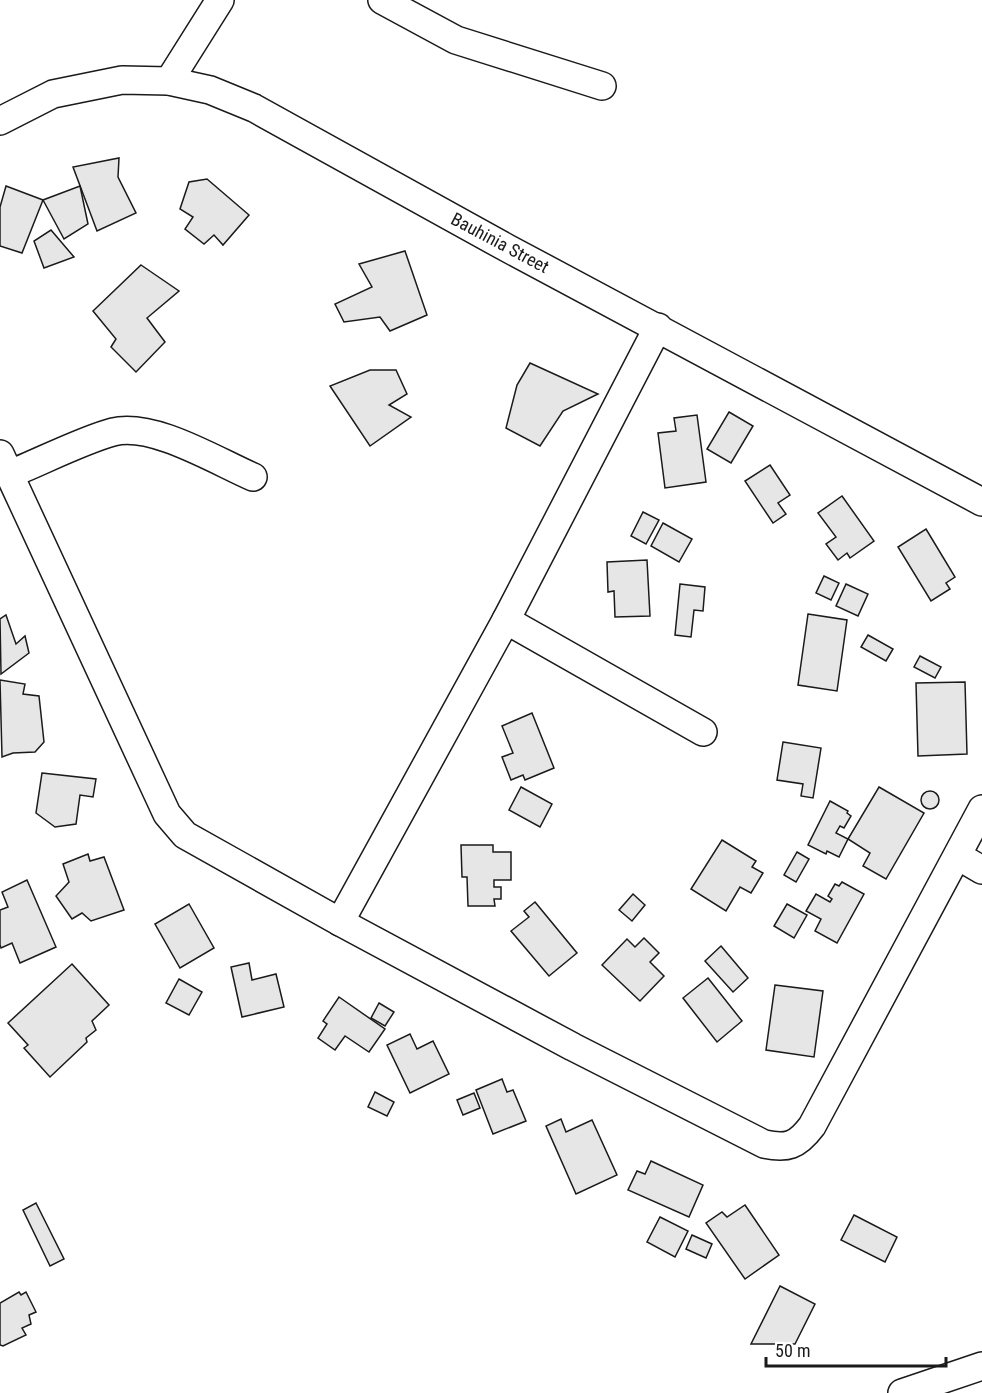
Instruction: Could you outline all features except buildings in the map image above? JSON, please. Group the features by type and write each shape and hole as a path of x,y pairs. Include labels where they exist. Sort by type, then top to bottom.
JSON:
{"street":[{"path":"168,81 220,0"},
{"path":"382,0 456,40 602,86"},
{"name":"Bauhinia Street","path":"0,121 53,94 122,80 168,81 210,90 254,108 507,248 982,501"},
{"path":"340,922 506,620 658,327"},
{"path":"253,477 159,436 133,430 113,432 5,464 167,814 184,835 340,922 605,1063 764,1144 782,1148 793,1146 812,1126 982,809"},
{"path":"506,620 703,732"},
{"path":"958,856 982,870"},
{"path":"902,1393 982,1366"}]}
